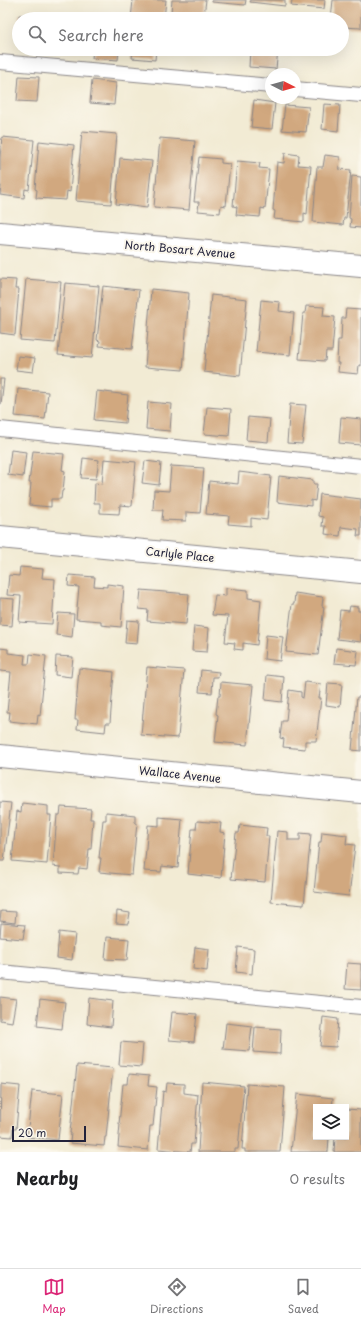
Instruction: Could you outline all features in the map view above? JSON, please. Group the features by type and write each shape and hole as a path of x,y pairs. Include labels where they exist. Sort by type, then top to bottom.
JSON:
{"street":[{"name":"North Bosart Avenue","path":"0,233 361,266"},
{"name":"Carlyle Place","path":"0,537 361,572"},
{"name":"Wallace Avenue","path":"0,756 361,792"}],"lane":[{"path":"0,62 265,85"},
{"path":"301,90 361,95"},
{"path":"0,430 361,466"},
{"path":"0,972 361,1008"}],"building":[{"path":"133,0 166,0 165,12 132,12"},
{"path":"172,0 206,0 204,12 171,12"},
{"path":"212,0 246,0 245,5 212,2"},
{"path":"251,0 285,0 285,6 250,2"},
{"path":"292,0 325,0 324,9 291,6"},
{"path":"333,0 361,0 361,28 349,27 349,12 332,12"},
{"path":"92,56 118,56 118,60 92,58"},
{"path":"132,56 155,56 155,60 132,58"},
{"path":"250,56 277,56 276,68 249,67"},
{"path":"19,76 39,77 37,102 17,101"},
{"path":"92,80 116,83 114,105 90,103"},
{"path":"254,100 265,102 265,104 275,104 272,129 251,127"},
{"path":"324,104 340,105 338,131 322,129"},
{"path":"285,105 309,107 306,132 282,130"},
{"path":"82,131 117,134 111,204 76,201"},
{"path":"2,137 34,140 29,190 25,189 24,198 0,195 0,157"},
{"path":"160,138 195,141 189,210 154,207"},
{"path":"39,141 74,145 70,192 67,191 66,200 36,198 37,190 35,189"},
{"path":"285,153 299,155 298,165 311,166 307,214 304,213 304,222 274,219 275,211 273,210 277,162 284,163"},
{"path":"325,155 340,157 339,169 351,170 346,218 344,218 343,225 313,222 317,167 323,167"},
{"path":"199,157 221,159 221,163 230,164 226,206 221,205 220,213 198,211 199,202 194,202"},
{"path":"120,158 152,161 147,208 116,204"},
{"path":"237,161 260,163 259,168 269,169 265,209 261,208 260,217 236,215 237,207 233,206"},
{"path":"352,176 361,177 361,228 350,227 351,219 349,218"},
{"path":"0,279 16,280 15,289 19,289 15,335 0,333"},
{"path":"26,279 61,282 55,343 20,340"},
{"path":"65,283 99,286 92,358 58,355"},
{"path":"103,286 139,290 132,349 99,346 100,341 97,340"},
{"path":"151,289 189,293 183,370 145,367"},
{"path":"211,295 247,299 240,376 204,372"},
{"path":"261,300 280,302 279,311 294,313 290,355 256,352"},
{"path":"306,306 324,307 323,316 335,317 332,351 326,351 325,361 299,359 303,313 305,313"},
{"path":"346,309 361,310 361,366 359,365 358,374 338,372 338,340 341,340 342,318 345,318"},
{"path":"18,356 35,358 33,372 16,370"},
{"path":"0,379 4,379 1,404 0,404"},
{"path":"18,389 48,392 45,419 15,416"},
{"path":"97,391 128,395 125,423 94,420"},
{"path":"148,402 172,404 170,431 146,429"},
{"path":"290,404 306,405 302,444 287,443"},
{"path":"207,407 231,409 229,436 204,434"},
{"path":"248,417 270,419 268,442 246,440"},
{"path":"341,417 361,419 361,445 339,443"},
{"path":"11,450 26,452 23,477 8,475"},
{"path":"33,451 64,454 62,470 65,471 63,491 61,499 51,499 51,507 29,505 31,483 29,483"},
{"path":"83,458 99,460 96,479 81,478"},
{"path":"104,459 136,462 132,506 120,505 119,514 100,513 100,503 94,503 95,483 102,484"},
{"path":"145,461 161,463 159,485 142,483"},
{"path":"171,466 204,468 200,513 186,512 186,521 162,520 163,510 153,510 154,490 169,491"},
{"path":"239,472 271,476 267,520 251,518 251,526 228,524 229,516 206,514 209,481 238,484"},
{"path":"279,476 313,480 313,484 317,484 315,501 311,500 311,506 277,502"},
{"path":"320,494 361,499 361,536 357,536 358,529 341,527 340,536 325,534 326,526 322,526 323,517 318,516"},
{"path":"20,567 43,569 42,578 55,579 52,624 19,622 21,596 7,595 9,575 19,576"},
{"path":"69,575 95,577 94,586 107,587 107,584 124,586 121,627 101,625 101,621 76,619 79,587 68,586"},
{"path":"226,588 248,590 248,598 261,600 257,645 243,643 243,650 234,649 235,643 225,642 228,616 212,615 215,595 226,596"},
{"path":"141,590 189,594 186,624 147,621 148,610 139,609"},
{"path":"295,593 323,598 322,606 324,607 318,655 286,652 292,604 294,604"},
{"path":"0,598 14,599 12,626 0,625"},
{"path":"350,606 358,607 358,611 361,611 361,642 337,639 340,610 349,611"},
{"path":"58,613 74,614 72,637 56,635"},
{"path":"127,620 139,621 137,644 125,643"},
{"path":"194,626 209,628 207,652 192,651"},
{"path":"266,635 283,637 280,661 264,659"},
{"path":"0,648 8,649 8,653 25,655 24,664 29,664 30,654 46,656 40,716 38,715 37,724 9,721 10,712 7,712 11,672 0,671"},
{"path":"336,648 358,651 356,665 334,663"},
{"path":"56,656 73,657 71,677 55,675"},
{"path":"147,667 184,670 178,738 141,735"},
{"path":"79,668 114,672 110,723 106,723 105,732 77,729 78,720 75,720"},
{"path":"201,670 219,672 218,677 213,677 212,693 199,692"},
{"path":"267,675 284,677 282,702 265,700"},
{"path":"221,682 253,685 247,745 215,742 218,715 216,714"},
{"path":"305,682 321,684 319,698 321,698 316,741 305,741 305,749 283,747 284,739 280,738 282,721 286,721 289,690 301,692 301,697 303,698"},
{"path":"328,683 342,684 340,707 326,705"},
{"path":"357,697 361,697 361,751 352,750"},
{"path":"0,802 11,803 4,861 0,861"},
{"path":"22,803 48,806 48,815 51,815 47,864 12,861 17,811 21,812"},
{"path":"61,807 91,809 90,819 93,819 91,849 89,849 87,869 79,868 78,874 60,873 60,867 53,866 57,815 60,815"},
{"path":"106,812 135,815 135,823 137,823 132,875 99,872 103,820 106,820"},
{"path":"159,817 182,819 178,868 162,866 161,872 144,871 148,825 159,826"},
{"path":"197,821 221,823 220,832 225,833 221,878 188,874 192,829 196,829"},
{"path":"240,825 267,828 266,836 269,836 265,882 231,879 236,833 239,833"},
{"path":"277,831 288,832 288,840 300,840 300,833 311,834 304,905 271,902"},
{"path":"322,832 347,835 346,844 355,845 349,896 314,892 319,842 321,842"},
{"path":"1,911 16,912 15,923 0,921"},
{"path":"117,911 130,913 128,924 116,923"},
{"path":"1,923 25,925 23,939 0,937"},
{"path":"59,932 75,934 72,960 57,958"},
{"path":"107,937 129,939 127,960 105,959"},
{"path":"195,947 209,949 207,971 193,969"},
{"path":"238,947 254,949 252,974 236,972"},
{"path":"347,963 361,964 361,990 345,989"},
{"path":"0,997 16,999 12,1022 0,1020"},
{"path":"89,998 113,1001 111,1027 87,1024"},
{"path":"40,999 65,1002 62,1029 37,1026"},
{"path":"172,1012 197,1014 194,1042 169,1040"},
{"path":"323,1017 338,1019 336,1047 320,1046"},
{"path":"226,1023 252,1026 249,1051 223,1049"},
{"path":"255,1027 281,1029 280,1054 253,1052"},
{"path":"121,1042 143,1044 141,1067 119,1065"},
{"path":"77,1065 113,1068 104,1146 70,1143"},
{"path":"129,1074 149,1076 148,1086 157,1087 153,1126 150,1126 148,1150 118,1147 123,1084 128,1084"},
{"path":"202,1082 244,1086 238,1149 235,1149 235,1152 198,1152"},
{"path":"167,1083 184,1084 184,1093 198,1095 194,1144 191,1144 190,1152 158,1149 163,1091 166,1092"},
{"path":"1,1084 20,1086 16,1129 13,1129 12,1137 0,1136"},
{"path":"247,1084 285,1087 280,1152 245,1152 245,1149 242,1149"},
{"path":"32,1091 63,1094 58,1140 27,1137"},
{"path":"297,1094 333,1098 332,1104 313,1104 313,1140 329,1140 328,1152 291,1152"},
{"path":"349,1109 361,1110 361,1152 334,1152 335,1140 349,1140"}]}
